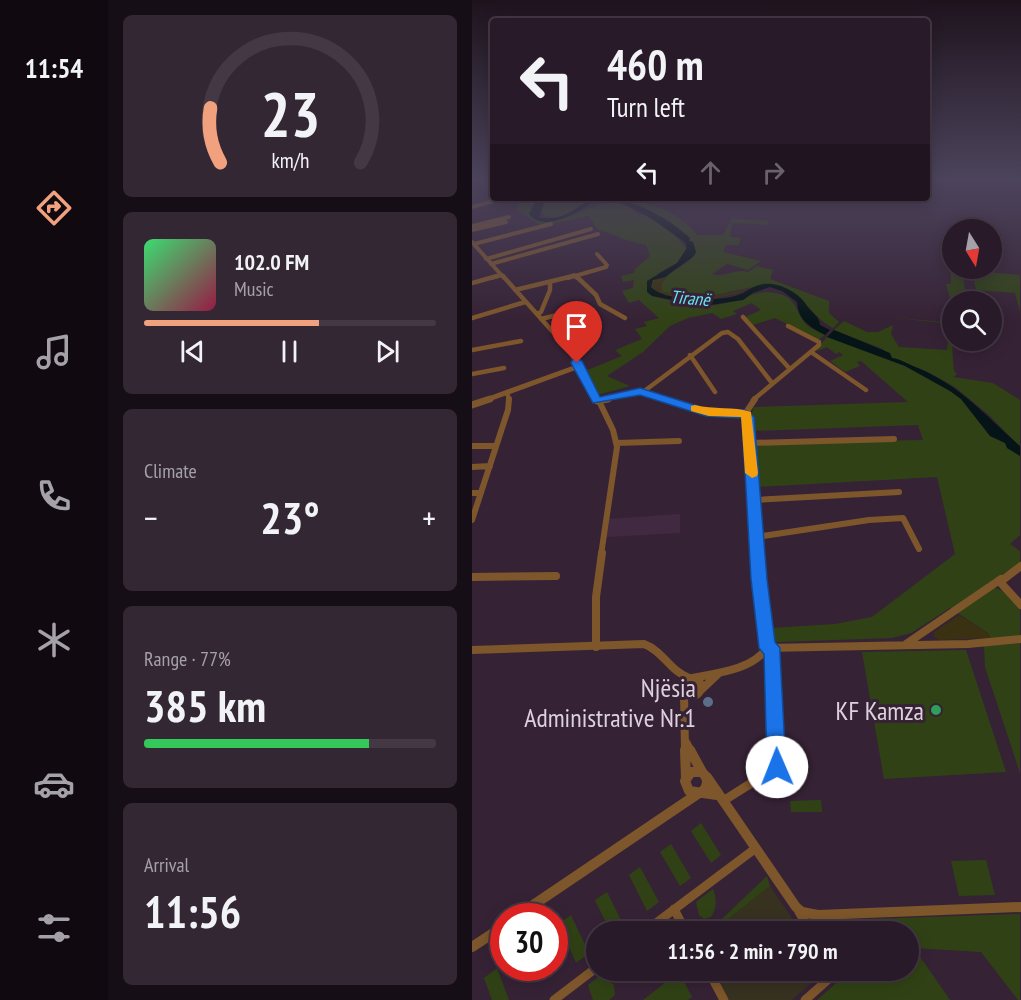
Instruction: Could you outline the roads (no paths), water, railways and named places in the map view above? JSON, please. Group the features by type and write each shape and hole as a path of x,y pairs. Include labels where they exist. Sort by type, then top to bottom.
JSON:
{"street":[{"path":"536,228 473,243 577,361 617,443 596,612 596,648"},
{"path":"486,259 591,229"},
{"path":"491,264 598,234"},
{"path":"515,290 550,283 607,266 597,254"},
{"path":"472,283 502,275"},
{"path":"574,275 596,295 600,304 625,318"},
{"path":"539,317 550,290 550,283"},
{"path":"472,318 525,302"},
{"path":"539,317 574,311"},
{"path":"743,317 790,369"},
{"path":"553,332 593,319"},
{"path":"598,401 632,392 643,392 706,412 745,414 750,409 751,402 819,345 819,342 788,326"},
{"path":"643,392 690,355 722,333 730,332 772,383"},
{"path":"472,350 521,341"},
{"path":"811,351 866,390"},
{"path":"690,355 715,392"},
{"path":"472,405 568,369 575,366 577,361"},
{"path":"472,374 504,368"},
{"path":"568,369 578,369 582,372"},
{"path":"472,520 508,410 507,392"},
{"path":"704,775 691,772 686,781 689,791 721,798 777,767 769,648 756,537 750,442 745,414"},
{"path":"750,442 894,439"},
{"path":"617,443 679,441"},
{"path":"472,446 496,446"},
{"path":"472,466 490,466"},
{"path":"753,500 899,492"},
{"path":"472,493 481,493"},
{"path":"756,537 870,520 903,518 919,549"},
{"path":"897,645 913,641 1021,566"},
{"path":"472,577 556,576"},
{"path":"1002,579 1003,587 1021,605"},
{"path":"930,629 926,637 938,644"},
{"path":"680,806 686,781 684,681 757,660 769,648 938,644 1021,639"},
{"path":"472,650 649,645 676,673 700,682 699,692"},
{"path":"668,665 683,690 689,695 699,692"},
{"path":"685,718 699,692 714,676 727,669"},
{"path":"685,740 704,775 805,921"},
{"path":"536,903 701,792 707,785 704,775"},
{"path":"658,921 756,848"},
{"path":"796,907 810,914 1021,907"},
{"path":"674,909 680,921"},
{"path":"825,921 836,914"},
{"path":"472,947 490,935"},
{"path":"554,1000 586,976"},
{"path":"714,981 724,1000"},
{"path":"805,1000 826,981"}],"place":[{"name":"Njësia Administrative Nr.1","path":"708,702"},
{"name":"KF Kamza","path":"936,710"}],"water label":[{"name":"Tiranë","path":"690,298"}]}
